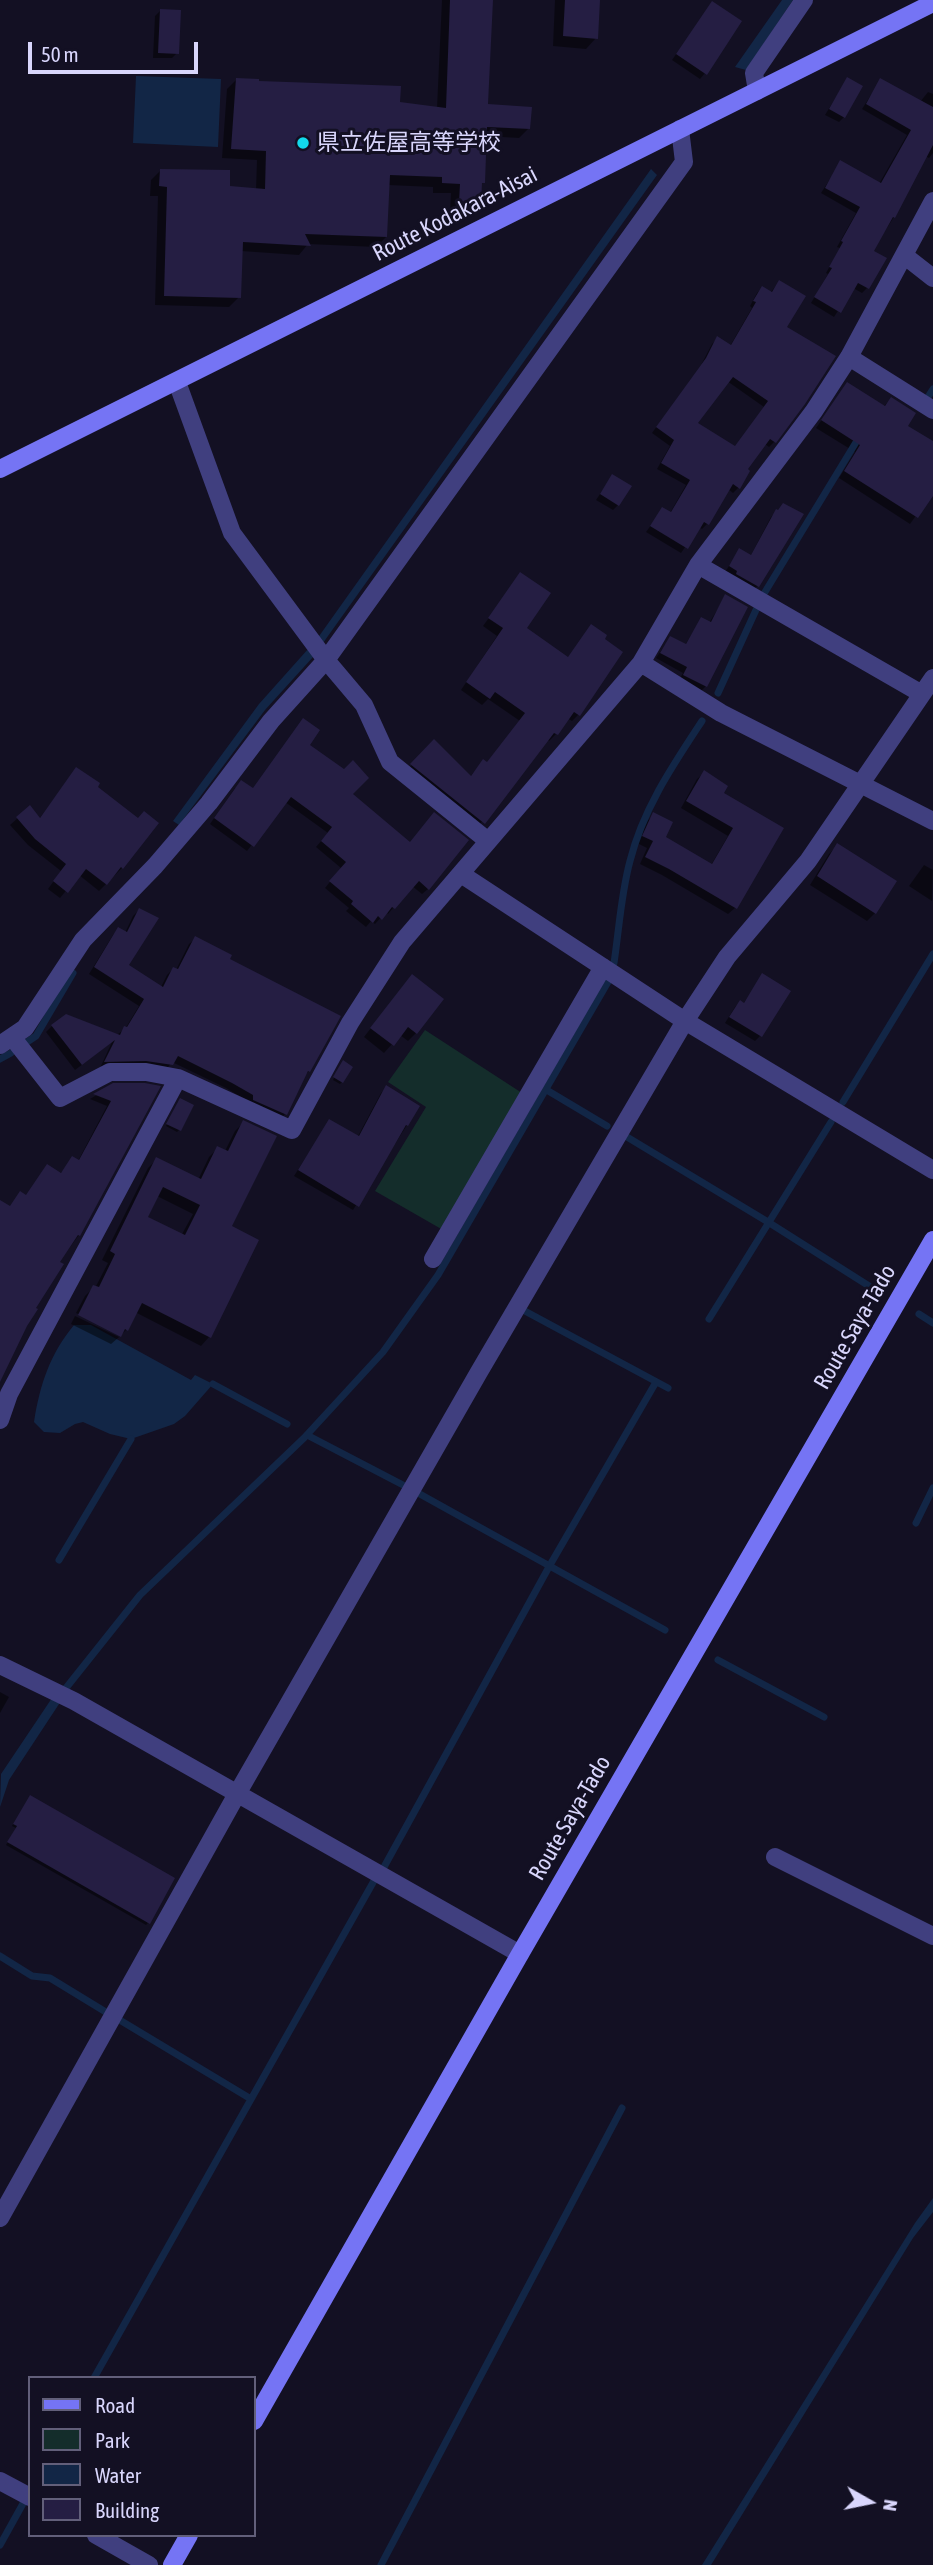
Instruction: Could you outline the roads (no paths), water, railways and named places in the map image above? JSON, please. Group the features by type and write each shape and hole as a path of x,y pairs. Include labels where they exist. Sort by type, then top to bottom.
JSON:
{"main road":[{"name":"Route Kodakara-Aisai","path":"0,470 933,3"},
{"name":"Route Saya-Tado","path":"256,2417 520,1954 933,1240"},
{"path":"172,2565 188,2537"}],"street":[{"path":"757,91 754,73 804,0"},
{"path":"680,129 684,162 319,651 271,721 209,803 155,866 83,940 25,1028 6,1041 60,1097 110,1072 146,1072 178,1078 292,1130 350,1023 402,942 641,663 698,565 814,411 849,357 933,201"},
{"path":"905,256 933,278"},
{"path":"849,357 933,410"},
{"path":"177,382 232,533 319,651 364,705 390,762 488,841"},
{"path":"698,565 922,694"},
{"path":"641,663 721,713 933,821"},
{"path":"0,2217 478,1372 685,1021 727,957 808,861 933,678"},
{"path":"461,874 685,1021 933,1170"},
{"path":"433,1259 603,967"},
{"path":"0,1420 9,1394 178,1078"},
{"path":"0,1665 61,1695 520,1954"},
{"path":"775,1857 933,1936"},
{"path":"0,2481 28,2496"},
{"path":"100,2537 149,2565"}],"water":[{"path":"782,0 793,0 746,70 735,67"},
{"path":"136,76 221,79 218,147 133,143"},
{"path":"651,169 657,175 313,657 265,710 179,825 173,821 259,704 317,639"},
{"path":"74,1325 91,1325 191,1380 195,1375 213,1384 185,1416 174,1424 131,1439 110,1434 83,1422 60,1433 44,1432 34,1422 39,1395 52,1358"},
{"path":"64,1685 67,1688 61,1701 9,1780 0,1807 1,1774 52,1698"},
{"path":"933,2198 933,2212 913,2238 711,2565 702,2565 915,2223"}],"waterway":[{"path":"928,397 933,389"},
{"path":"765,592 861,434"},
{"path":"718,693 756,610"},
{"path":"614,963 624,886 636,842 660,788 702,721"},
{"path":"843,1102 933,954"},
{"path":"27,1042 36,1036 73,973"},
{"path":"62,1693 140,1595 304,1438 383,1352 438,1275 608,982"},
{"path":"0,1059 11,1053"},
{"path":"545,1089 607,1126"},
{"path":"709,1319 831,1122"},
{"path":"627,1137 869,1286"},
{"path":"523,1310 668,1388"},
{"path":"919,1314 933,1323"},
{"path":"384,1867 550,1565 656,1382"},
{"path":"213,1384 287,1424"},
{"path":"307,1435 403,1485"},
{"path":"59,1560 131,1439"},
{"path":"916,1523 933,1488"},
{"path":"418,1493 665,1630"},
{"path":"718,1660 824,1717"},
{"path":"95,2376 375,1879"},
{"path":"0,1956 32,1976 50,1978 109,2014"},
{"path":"118,2019 251,2099"},
{"path":"381,2565 622,2108"},
{"path":"0,2545 25,2500"}],"place":[{"name":"県立佐屋高等学校","path":"303,143"}]}
